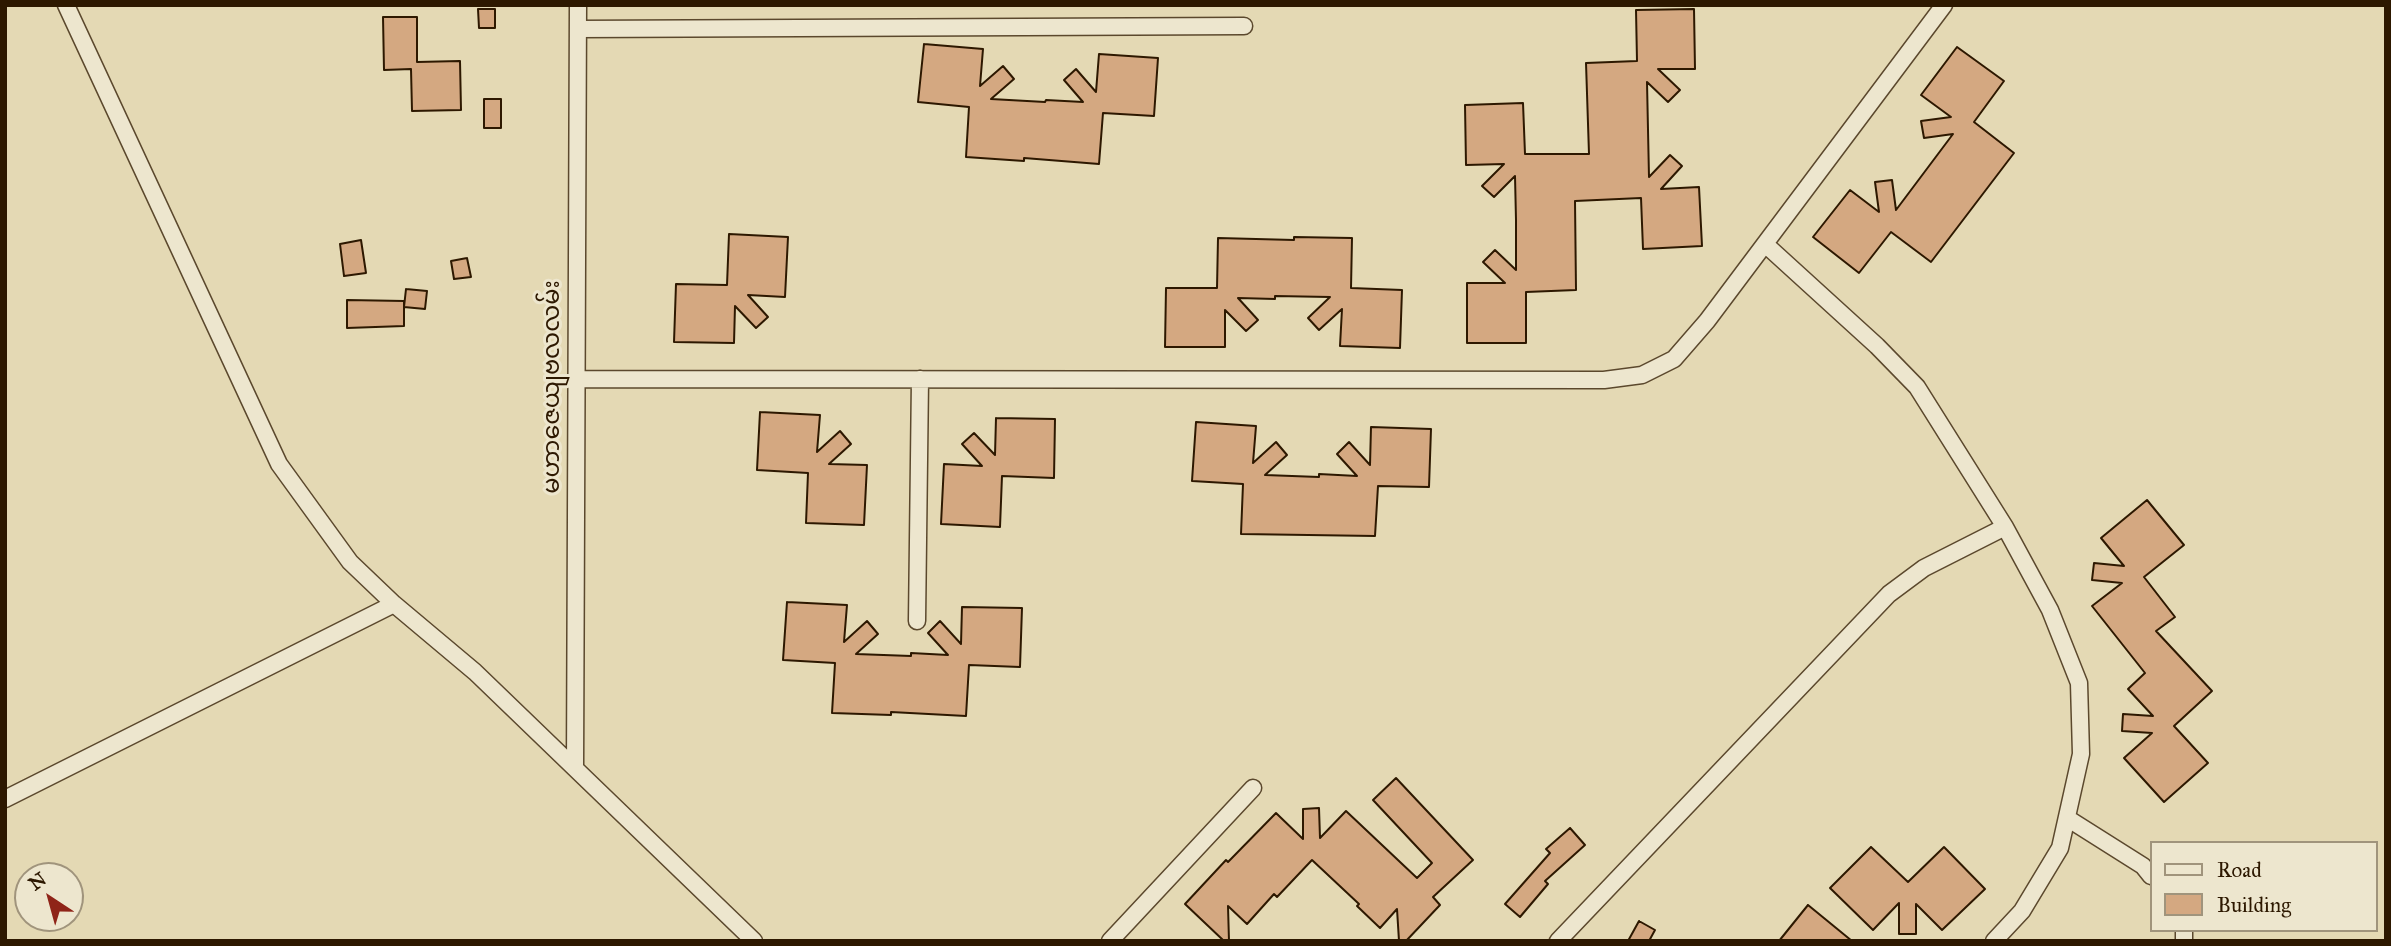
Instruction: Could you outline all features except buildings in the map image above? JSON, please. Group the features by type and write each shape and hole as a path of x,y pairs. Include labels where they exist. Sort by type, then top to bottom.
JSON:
{"street":[{"path":"66,5 279,464 350,562 394,604 475,672 754,941"},
{"name":"မဟာဇေယျဗလလမ်း","path":"575,768 578,5"},
{"path":"576,379 1604,380 1642,375 1674,359 1707,321 1944,5"},
{"path":"578,29 1244,26"},
{"path":"1765,244 1877,346 1917,387 2005,527 2049,611 2079,683 2081,754 2060,848 2022,911 1994,941"},
{"path":"917,621 920,379"},
{"path":"1558,941 1889,594 1924,568 2005,527"},
{"path":"5,799 394,604"},
{"path":"1110,941 1253,788"},
{"path":"2067,818 2143,866 2150,875"}]}
